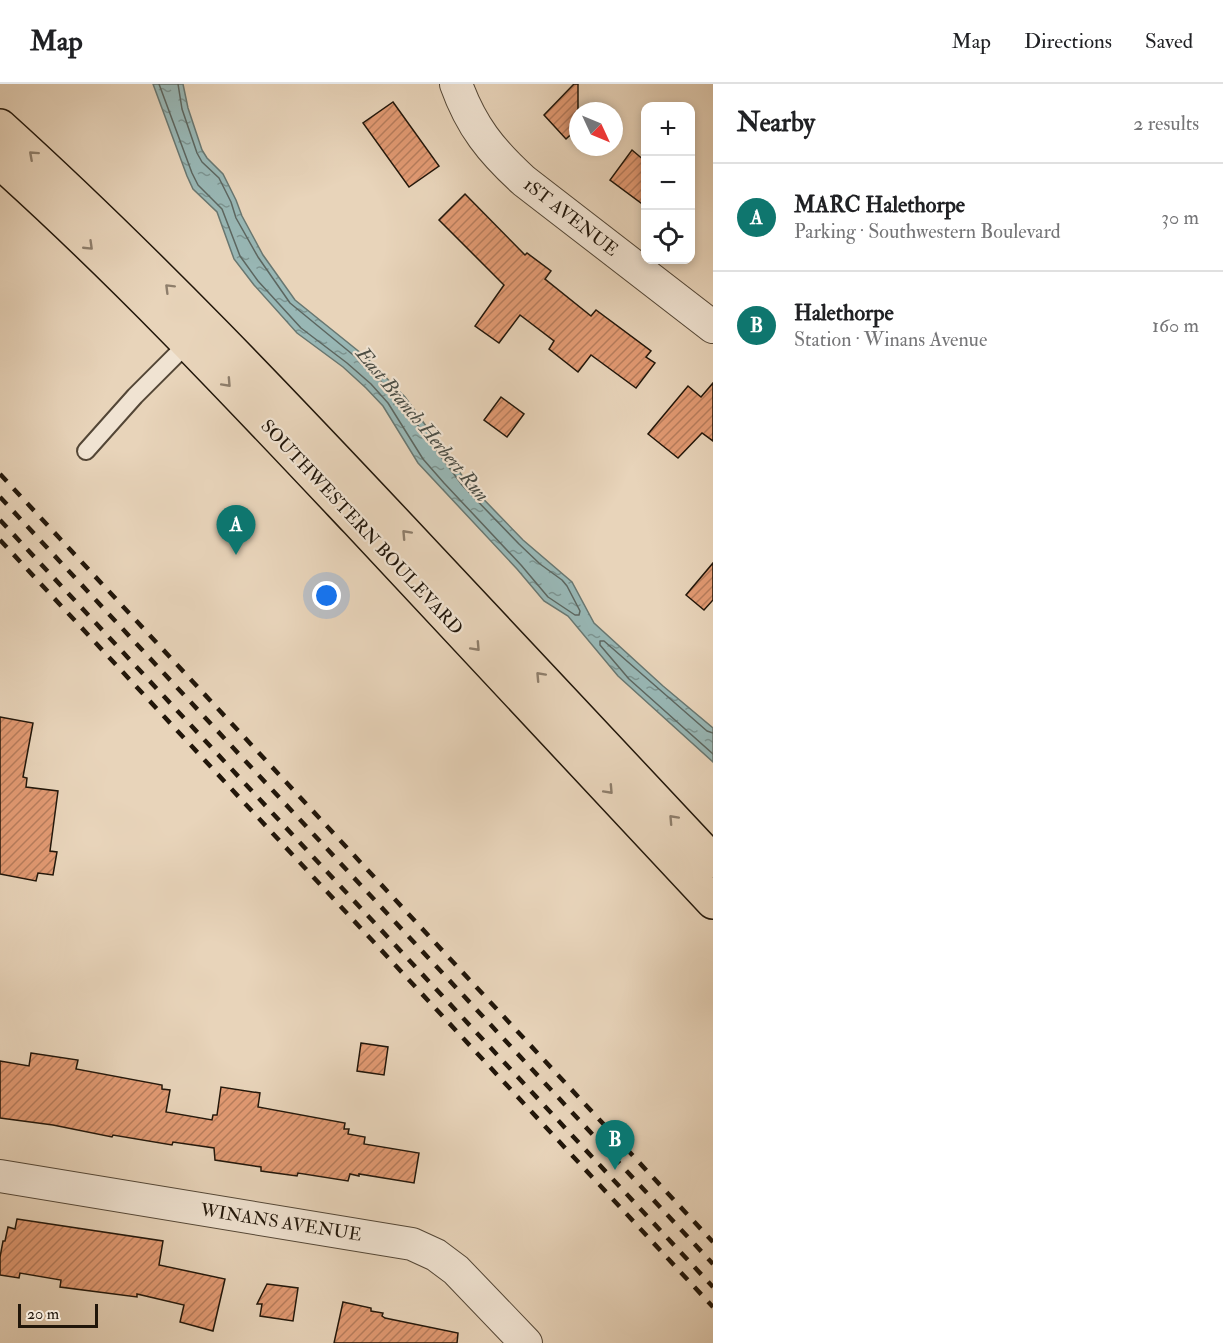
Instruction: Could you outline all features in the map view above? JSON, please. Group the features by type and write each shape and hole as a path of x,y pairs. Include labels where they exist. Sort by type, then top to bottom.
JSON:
{"main road":[{"name":"SOUTHWESTERN BOULEVARD","path":"0,126 65,185 559,736 713,902"},
{"name":"SOUTHWESTERN BOULEVARD","path":"0,162 326,448 713,861"}],"street":[{"name":"1ST AVENUE","path":"456,84 464,108 480,135 498,157 524,181 713,327"},
{"name":"WINANS AVENUE","path":"0,1176 412,1244 436,1255 456,1270 526,1343"}],"lane":[{"path":"86,451 135,396 197,334"}],"water":[{"name":"East Branch Herbert Run","path":"153,84 183,84 188,108 202,150 223,174 263,255 295,300 367,358 405,397 466,481 523,540 572,582 594,623 713,728 713,762 618,676 568,616 544,601 418,463 383,406 343,367 297,333 254,285 234,259 217,212 193,189"}],"building":[{"path":"574,84 578,84 578,102 569,102 569,136 566,139 544,115"},
{"path":"393,102 439,166 409,187 363,123"},
{"path":"632,150 641,158 641,203 610,180"},
{"path":"465,194 525,255 527,253 551,271 545,279 591,316 596,310 651,351 646,357 655,363 636,388 591,355 578,372 549,349 554,341 520,315 499,343 475,326 504,285 439,220"},
{"path":"713,383 713,441 702,433 678,458 648,434 688,386 701,397"},
{"path":"501,397 524,414 507,437 484,420"},
{"path":"713,563 713,600 704,610 686,595"},
{"path":"0,717 33,723 23,777 27,778 26,787 58,791 50,851 57,852 53,875 38,873 36,881 0,874"},
{"path":"361,1043 388,1047 384,1075 357,1071"},
{"path":"31,1053 78,1060 76,1069 162,1085 162,1089 170,1090 166,1112 212,1120 213,1115 217,1115 221,1087 260,1093 258,1107 345,1123 344,1129 349,1129 348,1134 365,1137 364,1144 419,1153 414,1183 359,1174 359,1176 350,1174 348,1181 298,1173 297,1176 261,1171 261,1167 215,1160 214,1148 173,1142 172,1145 113,1135 112,1137 53,1125 0,1118 0,1061 29,1066"},
{"path":"17,1219 163,1241 159,1265 225,1279 213,1331 180,1322 184,1305 137,1294 137,1297 60,1287 61,1280 20,1273 19,1278 0,1275 3,1241 5,1241 8,1227 15,1229"},
{"path":"267,1284 298,1288 293,1321 260,1316 262,1304 257,1304"},
{"path":"343,1302 371,1308 371,1311 383,1313 382,1316 385,1318 458,1333 457,1343 334,1343"}],"railway":[{"path":"0,474 713,1242"},
{"path":"0,497 713,1264"},
{"path":"0,520 713,1287"},
{"path":"0,540 713,1307"}],"place":[{"name":"MARC Halethorpe","path":"236,555"},
{"name":"Halethorpe","path":"615,1170"}]}
